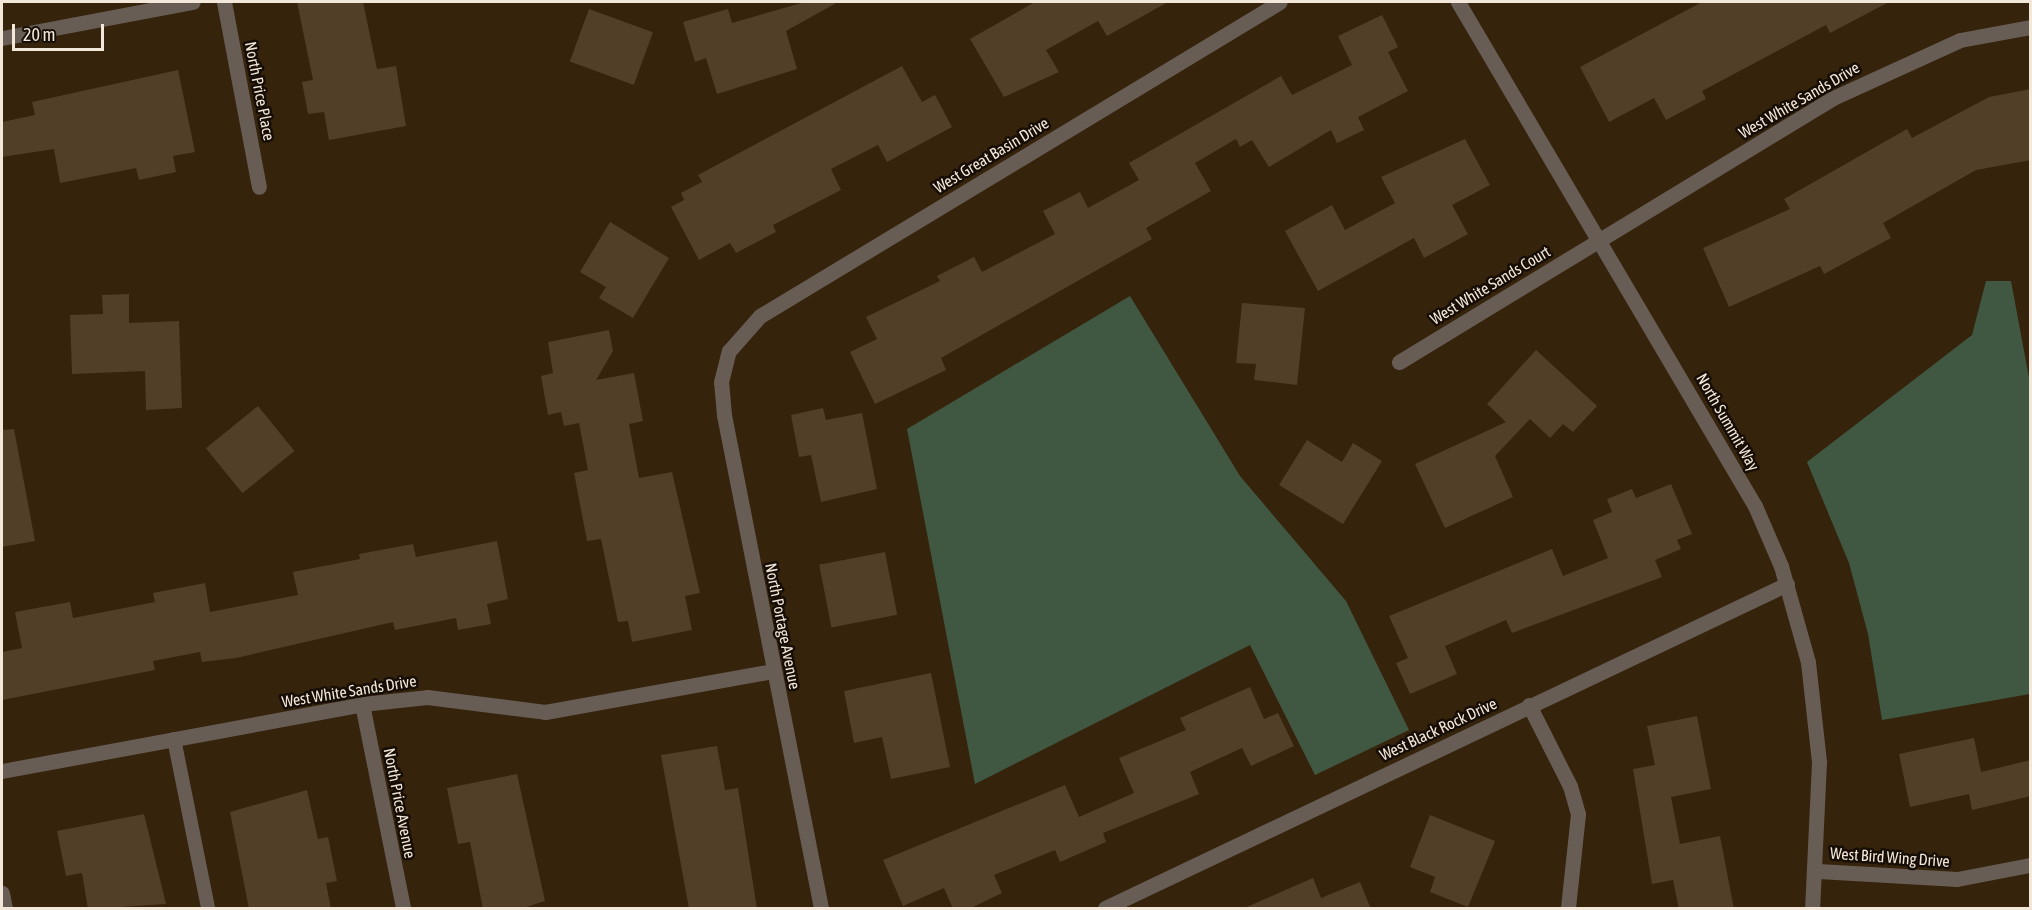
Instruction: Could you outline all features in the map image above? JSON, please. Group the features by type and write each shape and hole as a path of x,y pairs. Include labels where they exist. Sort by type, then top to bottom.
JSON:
{"street":[{"path":"2,38 192,2"},
{"name":"North Price Place","path":"224,2 259,187"},
{"name":"West Great Basin Drive","path":"729,351 760,316 1280,2"},
{"name":"North Summit Way","path":"1458,2 1601,239 1755,506 1786,584 1808,662 1818,751 1818,871 1812,909"},
{"name":"West White Sands Drive","path":"1601,239 1894,66 1960,40 2031,27"},
{"name":"West White Sands Court","path":"1399,362 1601,239"},
{"name":"North Portage Avenue","path":"729,351 721,382 724,415 821,909"},
{"name":"West Black Rock Drive","path":"1105,909 1786,584"},
{"name":"West White Sands Drive","path":"2,771 362,704 427,697 545,712 774,670"},
{"name":"North Price Avenue","path":"362,704 403,909"},
{"path":"1529,705 1570,786 1578,814 1568,909"},
{"name":"West Bird Wing Drive","path":"1818,871 1957,879 2031,865"},
{"path":"2,892 5,909"}],"lane":[{"path":"174,739 208,909"}],"green space":[{"path":"1986,281 2011,281 2030,383 2030,694 1882,720 1868,634 1849,563 1807,462 1972,335"},
{"path":"1130,296 1240,476 1346,601 1409,730 1315,775 1250,645 975,784 907,429"}],"building":[{"path":"297,2 363,2 377,69 396,66 406,126 329,140 324,112 308,114 302,82 313,80"},
{"path":"805,2 838,2 786,31 797,69 717,94 706,58 695,62 683,22 728,9 732,23"},
{"path":"1035,2 1168,2 1107,36 1098,21 1046,50 1059,72 1004,97 970,39"},
{"path":"1702,2 1889,2 1830,33 1826,25 1702,91 1706,99 1666,120 1654,98 1609,122 1580,67"},
{"path":"589,9 653,32 634,85 570,62"},
{"path":"1382,15 1398,47 1388,52 1408,91 1358,117 1364,130 1337,143 1331,130 1269,167 1252,140 1240,147 1236,139 1195,163 1211,191 1146,228 1152,239 941,358 946,370 875,404 850,352 877,339 866,317 940,281 937,276 974,257 982,272 1055,234 1043,211 1080,192 1088,208 1139,180 1129,163 1281,76 1292,95 1352,65 1338,36"},
{"path":"902,66 922,102 935,95 952,127 887,162 878,145 831,169 841,190 773,225 776,232 736,253 730,243 699,260 671,207 684,200 681,193 702,182 698,175"},
{"path":"178,70 195,152 173,156 176,172 139,180 136,168 60,183 54,149 2,157 2,122 35,115 32,102"},
{"path":"2031,89 2031,160 1976,170 1883,223 1891,238 1824,274 1820,266 1729,307 1703,248 1790,209 1784,199 1907,129 1912,138 1989,97"},
{"path":"1465,139 1490,185 1452,205 1468,234 1424,258 1414,238 1318,291 1285,231 1332,205 1345,230 1395,203 1381,177"},
{"path":"610,222 669,258 633,318 599,298 606,287 580,272"},
{"path":"129,294 129,323 179,321 182,408 146,410 145,371 72,374 70,315 103,314 102,295"},
{"path":"1242,303 1305,308 1297,385 1254,380 1256,364 1236,363"},
{"path":"609,330 613,351 596,380 634,373 643,421 629,424 639,478 672,472 700,593 685,596 692,630 632,642 628,621 618,622 601,539 587,541 574,473 588,470 579,423 564,426 561,412 548,415 541,376 553,373 548,342"},
{"path":"1536,350 1597,406 1573,432 1563,424 1550,438 1530,419 1495,456 1513,497 1445,528 1415,464 1506,422 1487,404"},
{"path":"258,406 295,451 242,493 206,448"},
{"path":"823,408 826,420 862,413 877,489 821,502 811,455 799,457 791,415"},
{"path":"14,429 35,541 2,547 2,430"},
{"path":"1307,440 1342,462 1353,443 1382,461 1343,524 1279,485"},
{"path":"1671,484 1692,534 1677,540 1681,549 1655,560 1662,577 1512,633 1506,620 1445,646 1457,674 1410,694 1396,663 1408,658 1389,616 1552,549 1563,576 1608,558 1593,520 1612,512 1607,499 1632,489 1636,498"},
{"path":"497,541 508,599 487,604 491,624 458,630 456,618 395,630 393,622 236,658 202,662 200,652 153,661 155,670 2,700 2,652 22,648 15,612 70,602 73,618 155,602 153,593 205,583 210,612 298,595 293,572 360,559 359,554 413,544 416,557"},
{"path":"885,552 897,615 831,628 819,565"},
{"path":"931,673 950,767 891,779 882,737 854,743 844,691"},
{"path":"1250,687 1264,719 1278,713 1294,746 1251,766 1242,748 1190,772 1199,794 1103,833 1106,842 1060,862 1055,850 994,875 1002,893 969,909 953,909 944,888 903,906 883,860 1065,785 1079,817 1134,793 1119,758 1186,730 1180,718"},
{"path":"1697,716 1711,789 1671,797 1680,844 1720,836 1734,909 1679,909 1673,880 1652,884 1633,769 1655,765 1647,726"},
{"path":"1974,738 1981,772 2031,760 2031,796 1972,810 1969,794 1910,807 1899,754"},
{"path":"717,746 725,790 738,788 757,909 689,909 661,755"},
{"path":"517,774 545,901 520,909 483,909 470,842 458,844 447,788"},
{"path":"307,790 318,839 328,837 337,881 326,883 331,909 249,909 230,812"},
{"path":"144,814 166,904 88,909 82,873 66,876 57,831"},
{"path":"1430,815 1495,841 1468,907 1430,892 1435,877 1410,867"},
{"path":"1313,878 1321,898 1360,882 1371,909 1242,909"}]}
